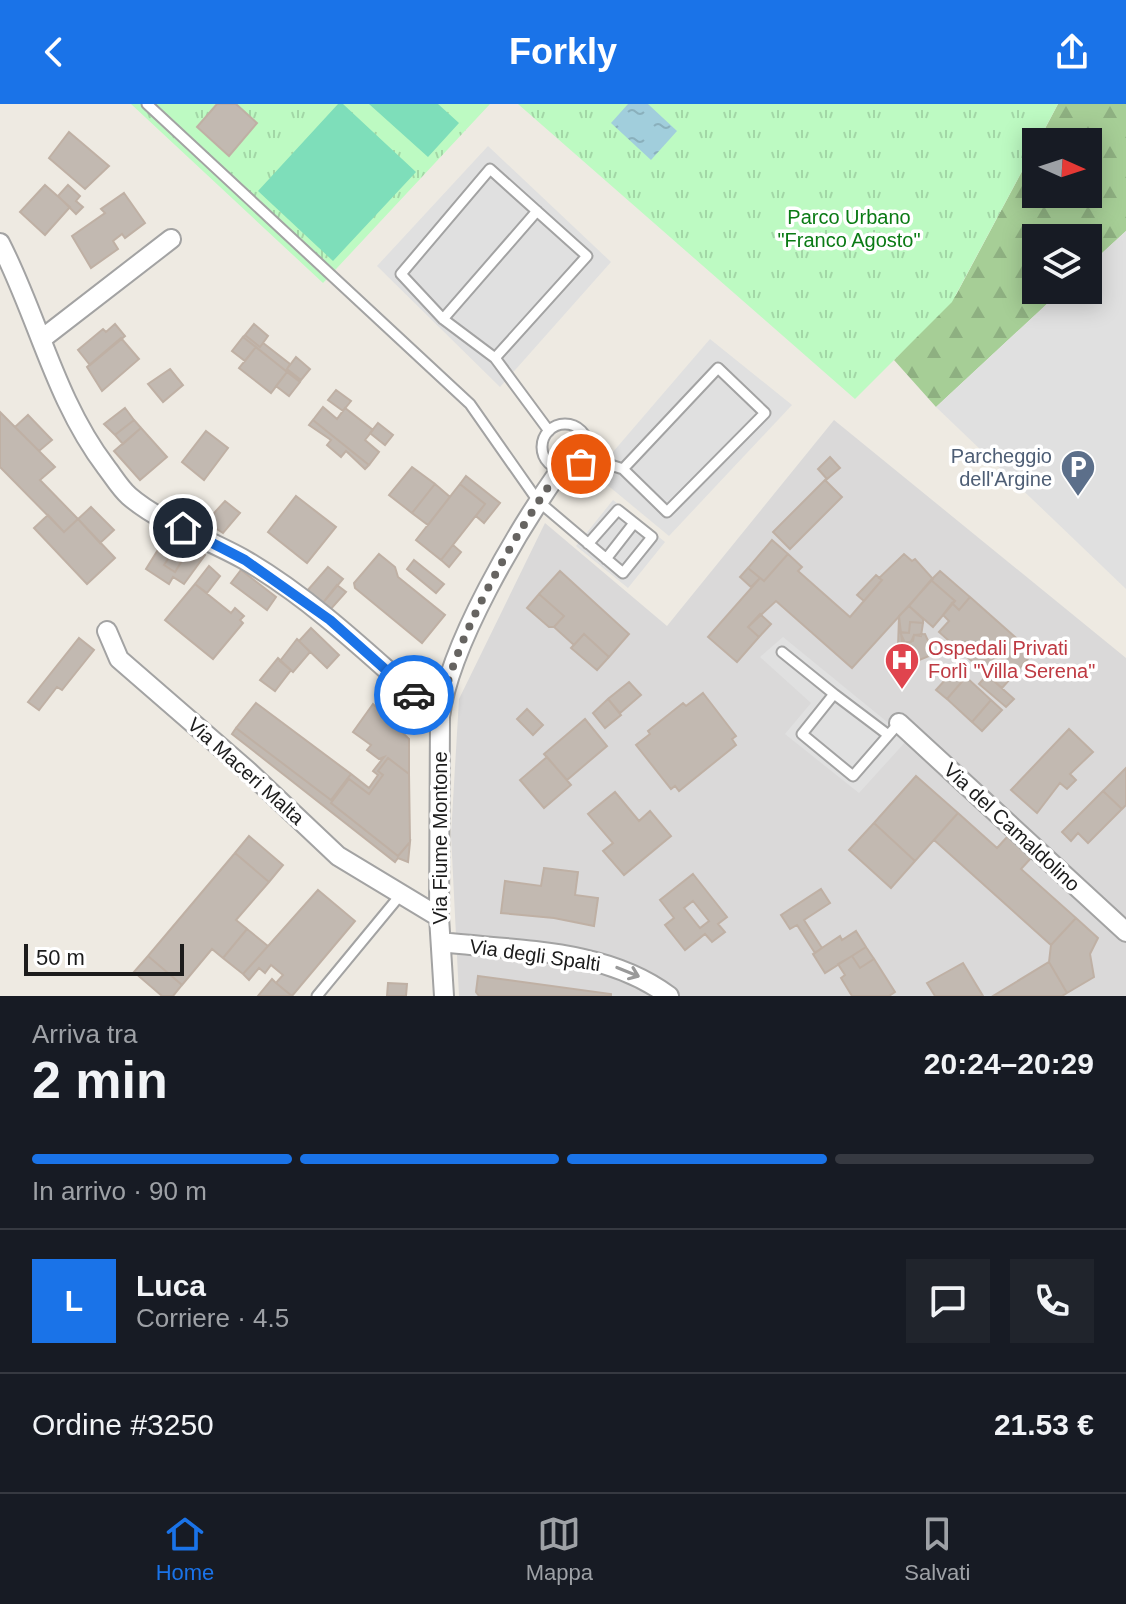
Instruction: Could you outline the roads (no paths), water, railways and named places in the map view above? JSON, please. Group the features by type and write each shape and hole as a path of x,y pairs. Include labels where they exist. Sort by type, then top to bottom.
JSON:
{"street":[{"path":"43,338 171,239"},
{"path":"0,243 43,338 48,363 85,440 129,496 210,544 245,560 330,620 440,717"},
{"path":"0,263 18,278"},
{"name":"Via Fiume Montone","path":"444,996 439,917 440,717 444,687 538,501 560,470"},
{"name":"Via Maceri Malta","path":"107,631 119,659 248,771 338,856 439,917"},
{"name":"Via del Camaldolino","path":"893,729 1126,932"},
{"name":"Via degli Spalti","path":"441,942 600,961 647,980 669,996"}],"lane":[{"path":"147,104 470,404 538,501 588,544 623,573 652,537 618,510 588,544"},
{"path":"495,358 587,256 490,169 401,274 443,319 495,358 549,431"},
{"path":"443,319 537,211"},
{"path":"586,457 623,469 667,512 765,413 718,368 623,469"},
{"path":"567,425 580,430 587,442 586,457 575,468 560,470 548,463 543,450 549,431 567,425"},
{"path":"606,559 634,523"},
{"path":"782,652 834,694 893,729 853,776 802,734 834,694"},
{"path":"317,996 402,893"}],"water":[{"path":"628,104 648,104 677,131 651,160 611,123"}],"place":[{"name":"Parcheggio dell'Argine","path":"1078,498"},
{"name":"Ospedali Privati Forlì \"Villa Serena\"","path":"902,691"}],"park label":[{"name":"Parco Urbano \"Franco Agosto\"","path":"849,228"}]}
